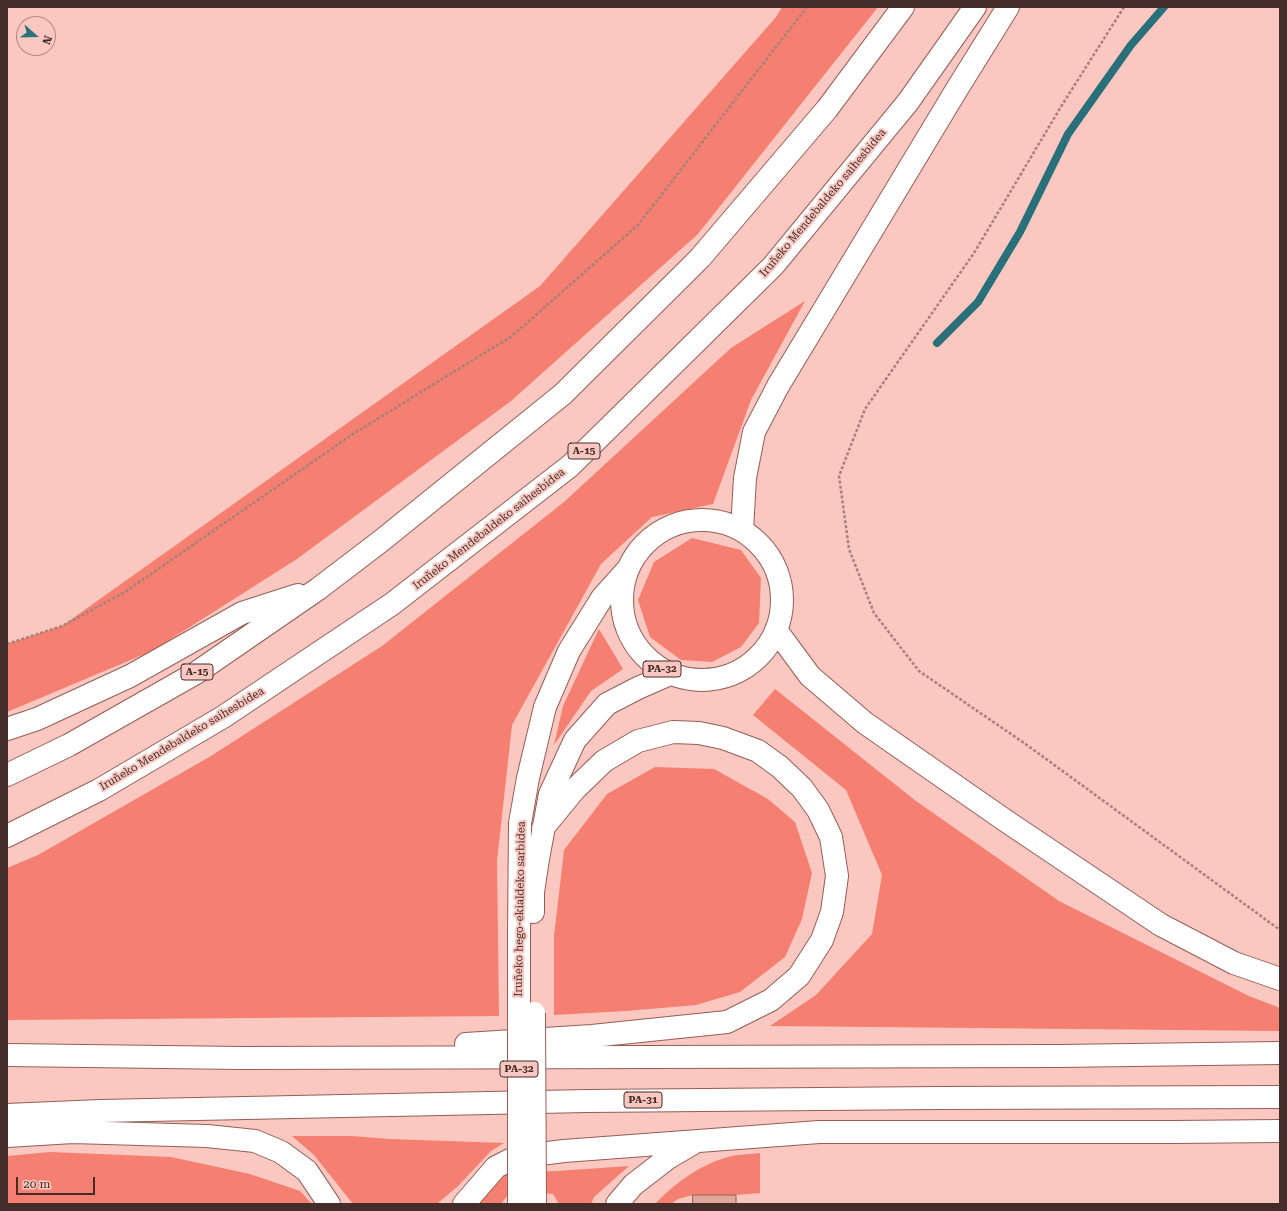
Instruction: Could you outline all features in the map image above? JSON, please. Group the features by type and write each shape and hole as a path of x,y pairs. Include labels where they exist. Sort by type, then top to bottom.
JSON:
{"main road":[{"name":"A-15","path":"7,775 69,745 196,673 318,589 381,541 563,394 700,258 827,109 903,7"},
{"name":"Iruñeko Mendebaldeko saihesbidea","path":"7,836 99,790 223,717 392,604 570,466 773,266 908,102 974,7"},
{"path":"742,530 745,478 754,432 778,386 1008,7"},
{"name":"PA-32","path":"689,520 716,520 742,530 760,544 774,563 781,585 782,608 776,630 763,652 744,668 720,678 695,680 670,674 652,663 638,648 627,630 622,610 622,589 627,569 642,546 663,529 683,522 689,520"},
{"name":"Iruñeko hego-ekialdeko sarbidea","path":"535,1204 534,1012 526,934 520,823 528,778 545,707 569,651 602,598 627,569"},
{"path":"7,729 37,719 130,676 242,612 318,589"},
{"path":"776,630 810,676 865,723 1000,817 1161,925 1234,963 1280,979"},
{"name":"Iruñeko hego-ekialdeko sarbidea","path":"519,1204 526,934 550,794 575,740 607,704 670,674"},
{"path":"241,1058 592,1036 727,1022 771,1000 799,976 822,940 832,912 836,876 831,837 818,810 802,788 780,767 758,751 723,738 700,733 673,732 638,741 604,761 575,789 543,828"},
{"path":"7,1055 241,1058 1058,1056 1280,1053"},
{"name":"PA-31","path":"7,1115 100,1111 588,1101 1280,1097"},
{"path":"464,1204 496,1167 516,1157 564,1151 819,1132 1280,1131"},
{"path":"7,1136 73,1132 207,1136 255,1141 282,1152 307,1171 329,1204"},
{"path":"617,1204 633,1185 668,1158 696,1142"}],"path":[{"path":"7,644 62,626 125,592 353,434 512,336 638,225 807,7"},
{"path":"1124,7 1062,105 974,253 865,410 839,476 849,549 874,613 919,671 1027,745 1280,930"}],"shaded area":[{"path":"782,7 878,7 698,234 511,401 297,559 152,651 7,712 7,644 62,626 540,286 776,17"},
{"path":"805,301 751,400 713,504 652,517 601,564 512,725 497,861 499,1016 7,1020 7,868 38,855 211,756 382,646 564,502 731,348"},
{"path":"692,538 741,550 761,578 759,623 741,647 712,662 681,660 650,637 638,600 654,562"},
{"path":"599,629 623,669 591,691 554,745 563,706"},
{"path":"775,689 916,801 1059,901 1249,996 1280,1008 1280,1031 770,1026 816,995 872,934 882,875 846,790 753,715"},
{"path":"655,767 714,769 768,799 795,822 812,873 802,919 785,957 740,992 696,1005 554,1015 554,936 564,850 607,794"},
{"path":"292,1136 351,1136 390,1139 504,1143 491,1151 458,1186 437,1204 353,1204 314,1155"},
{"path":"50,1152 171,1157 250,1174 300,1191 312,1204 7,1204 7,1156"},
{"path":"760,1153 760,1193 736,1195 693,1195 678,1199 671,1204 655,1204 682,1180 703,1167 738,1155"},
{"path":"629,1166 594,1197 591,1204 559,1204 553,1194 524,1191 507,1196 501,1204 472,1204 504,1173"}],"building":[{"path":"693,1195 736,1195 736,1204 693,1204"}],"waterway":[{"path":"937,343 978,302 1020,232 1068,134 1131,45 1164,7"}]}
